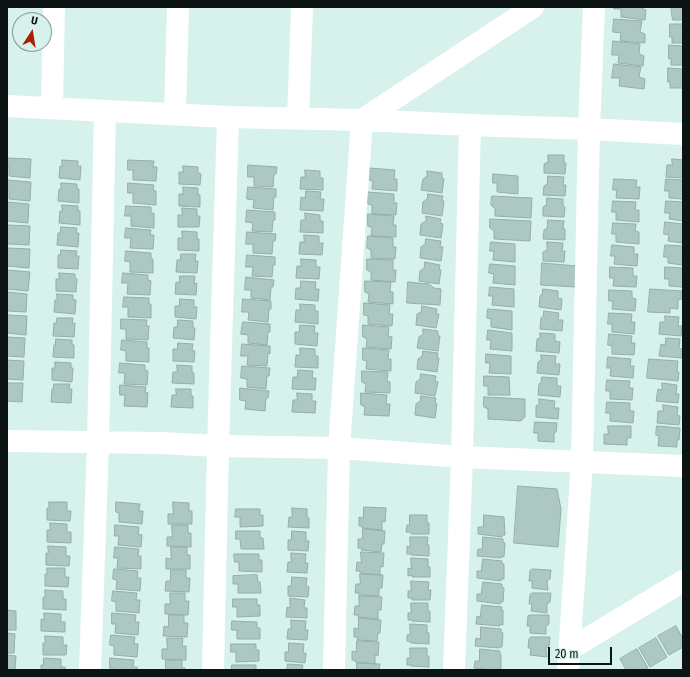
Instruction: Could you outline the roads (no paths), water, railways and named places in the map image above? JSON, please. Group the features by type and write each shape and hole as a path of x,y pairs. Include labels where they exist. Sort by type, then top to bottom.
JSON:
{"street":[{"path":"52,107 54,7"},
{"path":"174,114 178,7"},
{"path":"298,118 302,7"},
{"path":"362,120 533,7"},
{"path":"568,670 582,462 589,129 594,7"},
{"path":"7,106 52,107 228,117 362,120 683,134"},
{"path":"90,670 98,444 105,111"},
{"path":"213,670 228,117"},
{"path":"334,670 339,448 362,120"},
{"path":"454,670 462,457 470,125"},
{"path":"7,442 98,444 160,443 218,446 339,448 462,457 683,466"},
{"path":"570,649 683,581"}]}
